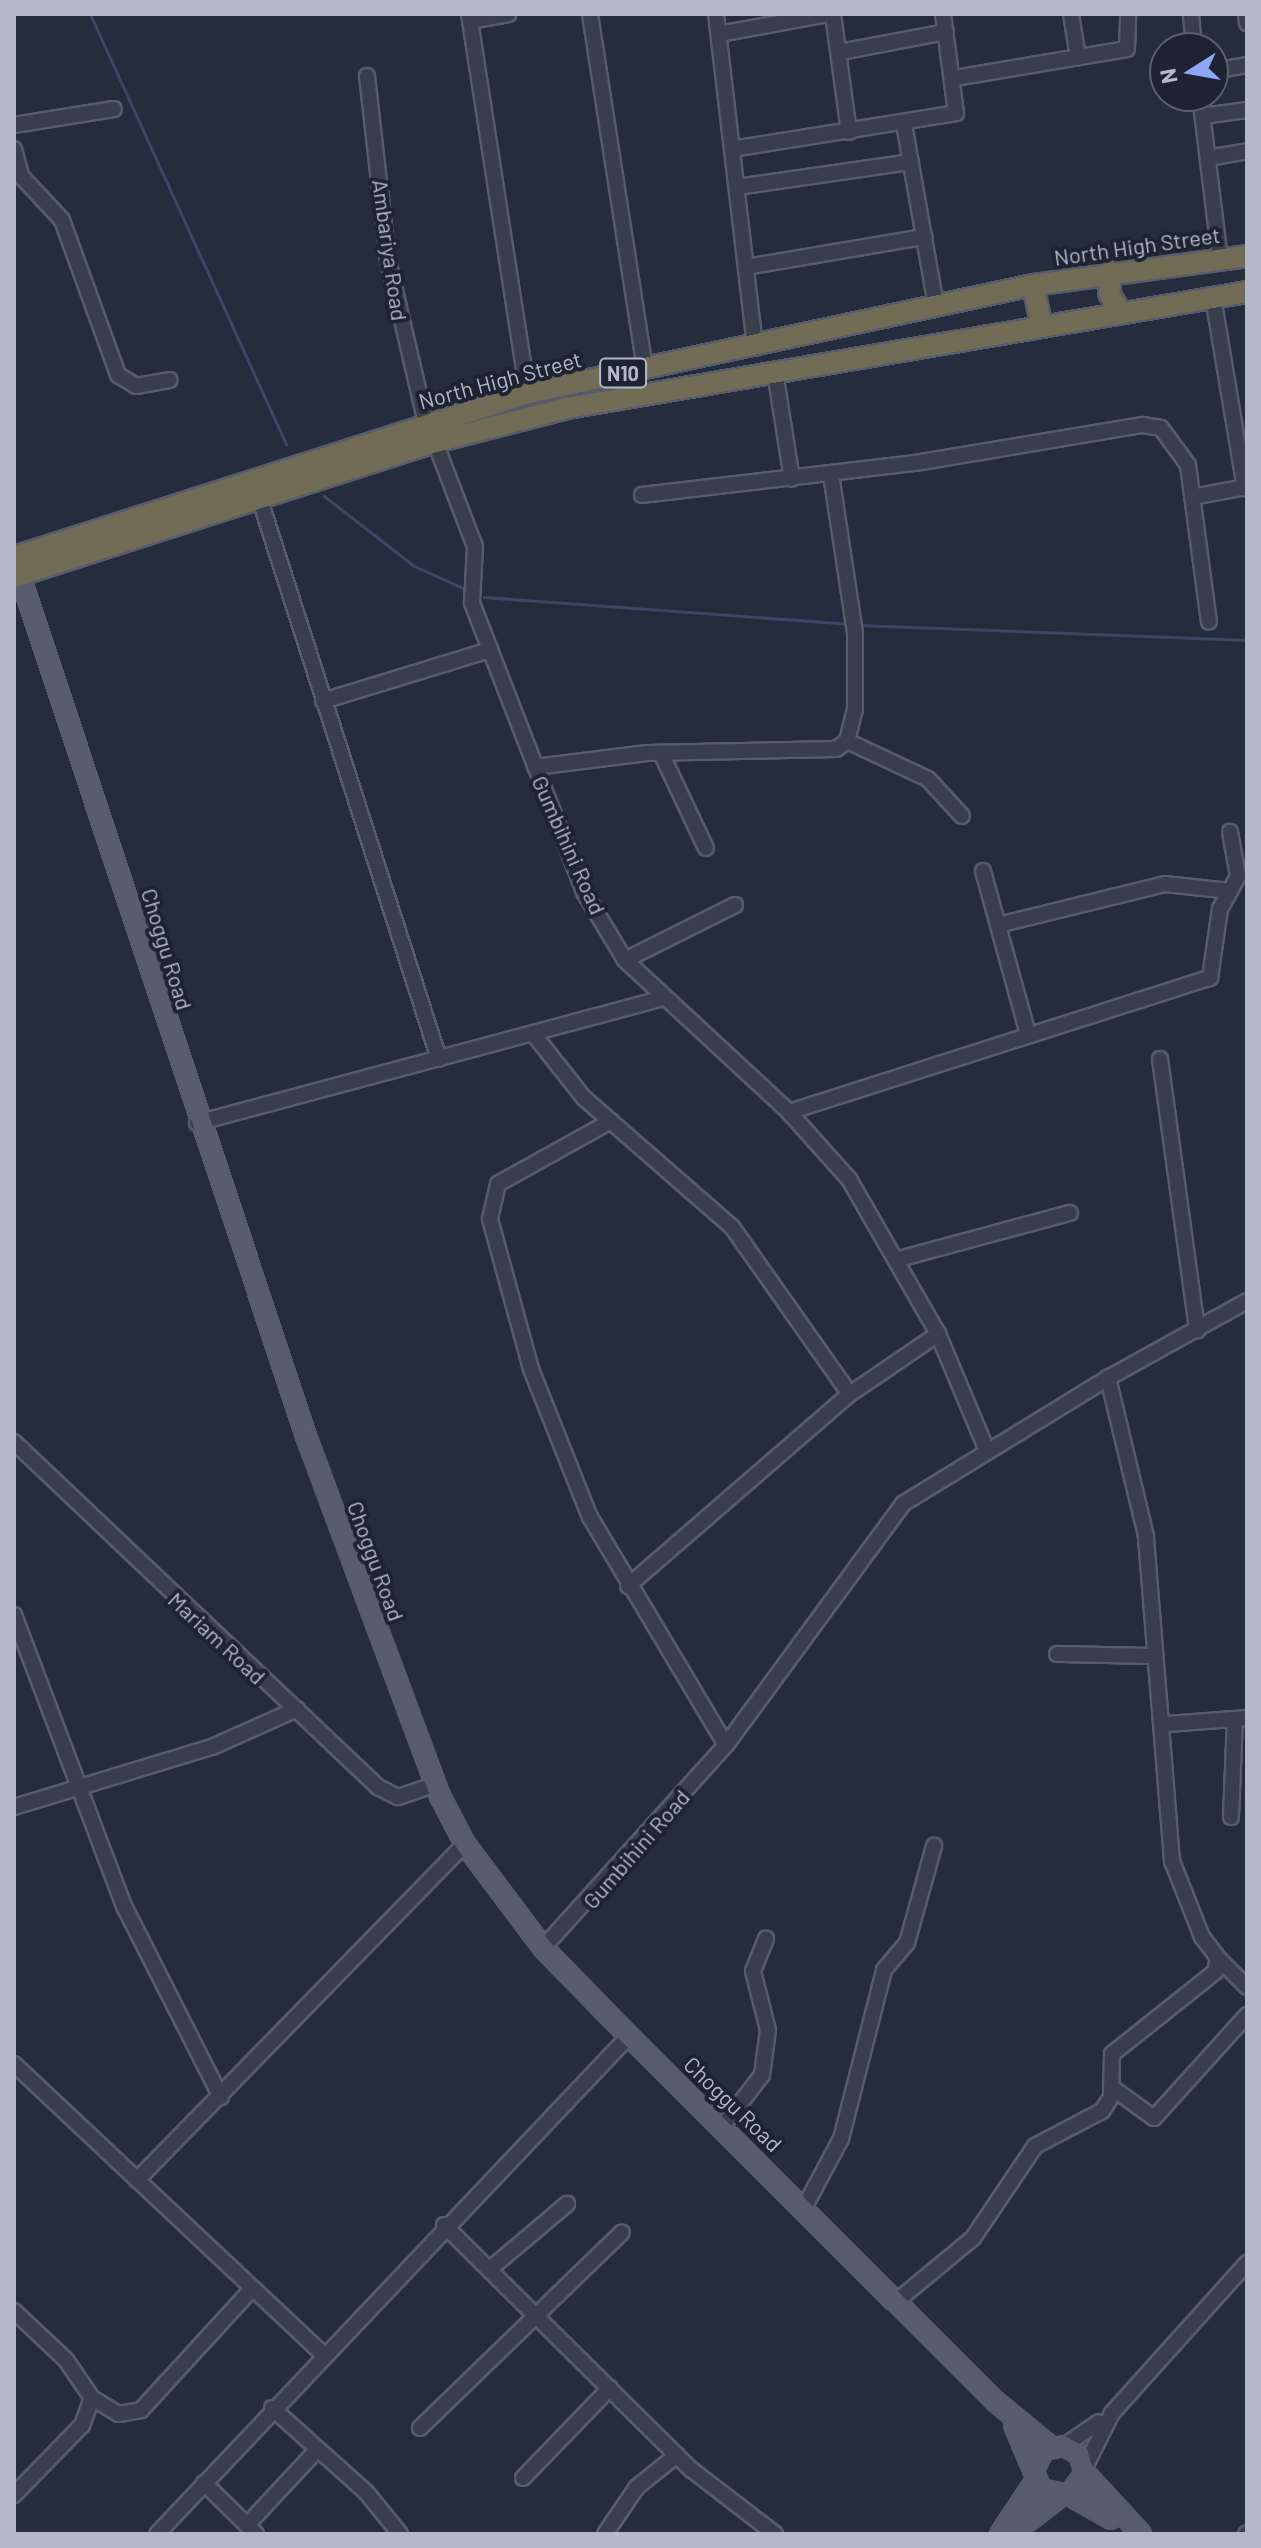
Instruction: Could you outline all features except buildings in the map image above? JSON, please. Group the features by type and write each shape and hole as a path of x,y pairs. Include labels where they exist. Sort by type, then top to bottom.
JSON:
{"highway":[{"name":"North High Street","path":"15,567 426,423 528,393 755,348 1033,285 1111,272 1247,256"},
{"path":"1111,272 1109,293 1119,310"},
{"path":"1033,285 1042,302 1041,323"},
{"name":"North High Street","path":"15,567 259,497 435,442 622,397 1041,323 1247,292"}],"main road":[{"name":"Choggu Road","path":"15,567 197,1123 436,1784 465,1844 543,1948 721,2128 805,2206 995,2401 1030,2450 1035,2474"},
{"name":"Choggu Road","path":"995,2401 1057,2446 1085,2471 1099,2496 1138,2534"},
{"path":"1000,2534 1035,2474 1057,2446"},
{"path":"1013,2534 1065,2496 1085,2471"},
{"path":"1035,2474 1065,2496 1138,2534"}],"street":[{"path":"508,14 469,17 528,393"},
{"path":"590,14 645,369"},
{"path":"716,14 755,348"},
{"path":"719,34 831,14 840,52 849,132"},
{"path":"732,149 904,124 956,113 955,78 943,14"},
{"path":"1071,14 1078,57"},
{"path":"955,78 1130,47 1128,14"},
{"path":"1246,14 1247,23"},
{"path":"840,52 946,32"},
{"name":"Ambariya Road","path":"367,76 388,260 426,423"},
{"path":"14,125 114,109"},
{"path":"1203,116 1247,110"},
{"path":"1202,112 1220,259"},
{"path":"904,124 936,306"},
{"path":"14,149 21,176 62,220 118,375 136,386 169,380"},
{"path":"1208,158 1247,151"},
{"path":"737,187 911,162"},
{"path":"746,267 924,237"},
{"path":"1192,497 1246,487 1213,297"},
{"path":"775,372 792,479"},
{"path":"642,495 831,474 1143,425 1175,439 1192,497 1209,622"},
{"name":"Gumbihini Road","path":"435,442 475,547 472,603 584,892 625,960 789,1112 849,1179 899,1259 938,1334 986,1448"},
{"path":"535,767 661,753 836,749 847,741 855,710 855,633 831,474"},
{"path":"259,497 439,1059"},
{"path":"323,701 490,650"},
{"path":"847,741 928,779 962,816"},
{"path":"661,753 706,848"},
{"path":"789,1112 1210,978 1220,909 1238,876 1230,832"},
{"path":"983,871 1028,1034"},
{"path":"998,925 1165,884 1230,891"},
{"path":"625,960 735,905"},
{"path":"197,1123 535,1036 664,998"},
{"path":"535,1036 611,1121 732,1227 850,1394"},
{"path":"1160,1059 1197,1330"},
{"path":"611,1121 498,1184 489,1202 531,1369 590,1517 628,1586 726,1745"},
{"path":"899,1259 1070,1213"},
{"name":"Gumbihini Road","path":"543,1948 726,1745 904,1503 986,1448 1247,1301"},
{"path":"628,1586 850,1394 938,1334"},
{"path":"1108,1378 1146,1536 1155,1656 1167,1724 1172,1861 1202,1937 1247,1987"},
{"name":"Mariam Road","path":"14,1442 378,1787 398,1797 436,1784"},
{"path":"14,1615 125,1908 221,2097"},
{"path":"1057,1654 1155,1656"},
{"path":"14,1807 212,1747 297,1709"},
{"path":"1167,1724 1241,1718 1231,1817"},
{"path":"137,2180 465,1844"},
{"path":"805,2206 841,2139 884,1970 907,1943 934,1846"},
{"path":"721,2128 762,2075 768,2030 753,1971 766,1939"},
{"path":"897,2301 973,2238 1035,2146 1102,2111 1111,2087 1112,2054 1201,1987 1218,1958"},
{"path":"1111,2087 1154,2118 1247,2015"},
{"path":"157,2534 322,2353 629,2036"},
{"path":"14,2064 322,2353"},
{"path":"490,2269 567,2204"},
{"path":"444,2225 752,2530 775,2534"},
{"path":"420,2428 535,2313 622,2232"},
{"path":"1085,2471 1088,2448 1112,2413 1244,2272"},
{"path":"14,2311 66,2360 92,2398 119,2414 141,2410 252,2289"},
{"path":"523,2478 610,2388"},
{"path":"14,2495 82,2425 92,2398"},
{"path":"272,2408 400,2534"},
{"path":"1057,2446 1112,2413"},
{"path":"204,2483 251,2530 317,2450"},
{"path":"605,2534 637,2487 677,2455"}],"waterway":[{"path":"90,14 286,445"},
{"path":"324,496 414,566 463,588"},
{"path":"484,597 848,624"},
{"path":"859,625 1247,640"}]}
